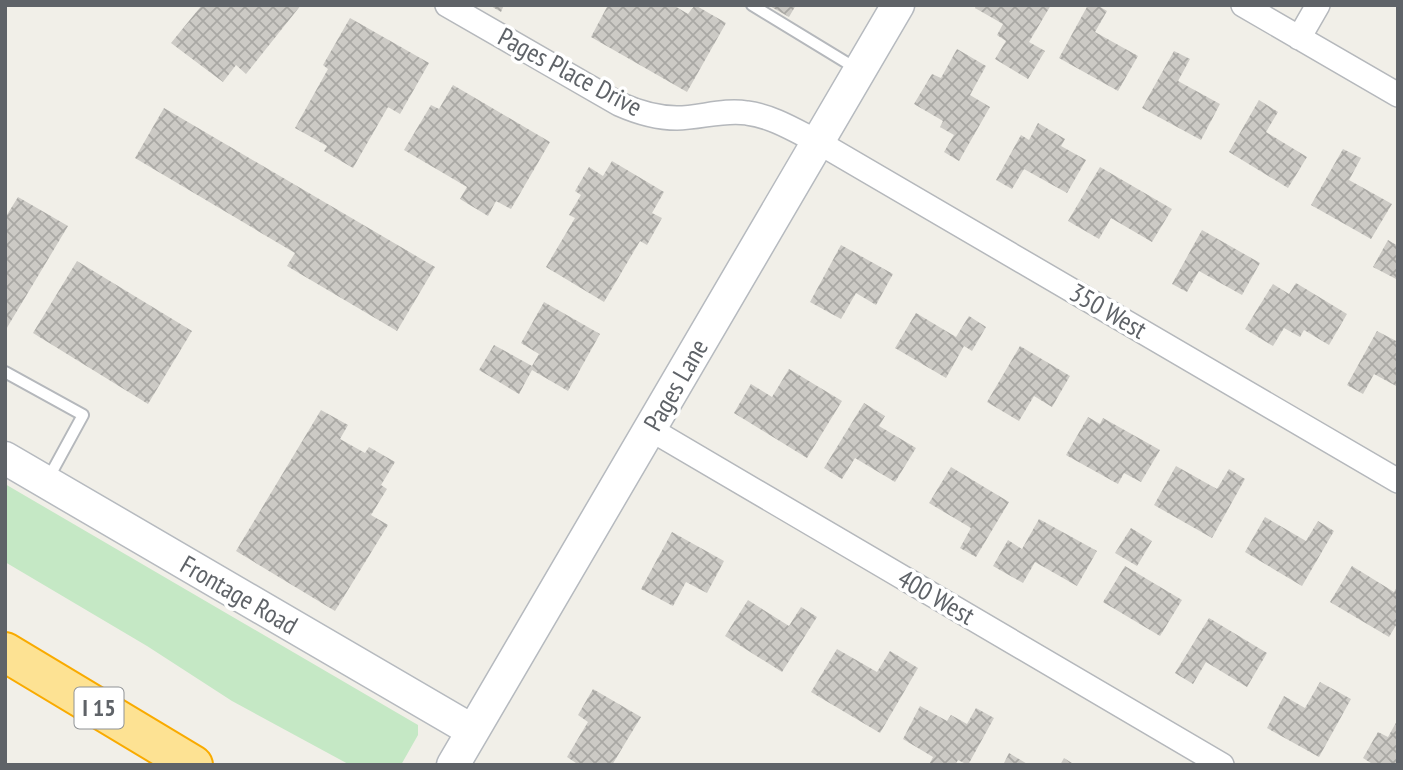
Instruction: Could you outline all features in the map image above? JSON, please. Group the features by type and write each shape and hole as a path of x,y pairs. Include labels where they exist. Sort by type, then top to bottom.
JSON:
{"highway":[{"name":"I 15","path":"5,652 193,765"}],"street":[{"name":"Pages Place Drive","path":"447,5 637,112 677,118 732,111 749,113 764,117 818,142"},
{"name":"Pages Lane","path":"453,765 898,5"},
{"path":"1243,5 1398,95"},
{"path":"1299,38 1318,5"},
{"name":"350 West","path":"818,142 1398,481"},
{"name":"400 West","path":"650,429 1222,765"},
{"name":"Frontage Road","path":"5,458 473,731"}],"lane":[{"path":"752,5 860,70"},
{"path":"5,372 83,415 46,482"}],"green space":[{"path":"5,484 418,725 418,735 401,765 350,765 232,701 147,646 5,562"}],"building":[{"path":"202,5 301,5 246,74 236,65 223,82 171,43"},
{"path":"489,5 504,5 501,12"},
{"path":"608,5 673,5 688,14 695,5 726,23 687,92 591,37"},
{"path":"768,5 796,5 789,17"},
{"path":"976,5 1051,5 1029,42 1045,51 1028,79 995,59 1006,41 997,35 1003,24 975,8"},
{"path":"1088,5 1097,5 1107,11 1095,32 1138,56 1118,91 1059,58"},
{"path":"350,18 429,63 400,114 388,107 353,168 324,151 327,146 295,128 328,69 323,65"},
{"path":"957,49 986,66 970,95 990,107 959,161 944,152 954,135 940,127 943,121 914,104 932,74 941,78"},
{"path":"1174,51 1190,59 1178,81 1220,104 1201,140 1142,108"},
{"path":"453,85 550,142 511,209 496,201 488,216 460,199 467,187 404,150 431,105 439,109"},
{"path":"1259,100 1278,112 1266,132 1307,157 1288,188 1229,152"},
{"path":"164,108 435,267 397,331 287,266 295,253 135,158"},
{"path":"1038,123 1065,139 1061,146 1086,160 1067,193 1024,169 1012,189 996,180 1021,135 1029,140"},
{"path":"1343,149 1361,158 1349,180 1392,204 1371,239 1311,205"},
{"path":"612,161 664,192 652,213 662,218 647,245 640,241 604,302 546,267 575,218 569,215 581,195 575,191 589,167 603,176"},
{"path":"1100,167 1172,209 1152,242 1111,218 1099,239 1068,221"},
{"path":"18,197 68,226 5,331 5,218"},
{"path":"1202,230 1260,263 1242,295 1199,271 1187,292 1172,284"},
{"path":"1388,240 1398,246 1398,280 1373,267"},
{"path":"841,245 893,274 876,305 856,293 841,319 810,302"},
{"path":"77,261 192,331 148,404 33,333"},
{"path":"1296,283 1347,314 1329,345 1304,330 1300,337 1284,328 1273,346 1245,329 1273,284 1289,294"},
{"path":"544,302 600,334 568,391 532,370 519,394 479,370 494,345 532,366 539,354 521,343"},
{"path":"916,313 956,337 969,316 986,327 972,351 964,346 946,378 895,348"},
{"path":"1377,331 1398,342 1398,387 1374,374 1363,394 1347,385"},
{"path":"1020,346 1070,376 1052,407 1034,396 1019,421 987,402"},
{"path":"789,369 842,401 807,458 734,413 751,384 772,397"},
{"path":"864,403 885,416 879,426 916,448 895,482 855,458 842,479 824,468"},
{"path":"321,410 348,425 340,439 365,453 369,447 395,462 381,485 387,489 371,515 388,525 335,611 236,551"},
{"path":"1088,417 1100,424 1103,418 1160,450 1141,482 1124,473 1118,484 1066,455"},
{"path":"1176,466 1217,489 1229,469 1245,479 1212,538 1154,505"},
{"path":"951,467 1009,502 976,557 960,548 971,528 929,503"},
{"path":"1265,517 1306,541 1318,521 1334,531 1302,586 1245,552"},
{"path":"1039,519 1097,551 1077,586 1035,562 1023,583 993,566 1008,540 1022,549"},
{"path":"1131,528 1152,541 1137,566 1115,553"},
{"path":"672,532 724,561 707,593 686,582 673,606 641,589"},
{"path":"1125,566 1182,600 1160,636 1103,602"},
{"path":"1352,566 1394,592 1398,585 1398,622 1389,637 1330,602"},
{"path":"748,600 789,626 801,607 817,617 782,672 725,636"},
{"path":"1209,618 1267,653 1247,687 1206,662 1193,684 1175,673"},
{"path":"837,649 877,672 890,651 918,668 880,733 811,692"},
{"path":"1320,682 1351,699 1319,757 1267,728 1284,696 1305,708"},
{"path":"593,689 641,717 612,765 579,765 567,757 588,722 578,715"},
{"path":"920,706 947,721 951,715 967,724 976,708 994,718 968,765 958,760 955,765 929,765 933,757 903,739"},
{"path":"1398,719 1398,765 1374,765 1363,758 1378,732 1388,737"},
{"path":"1009,753 1029,765 1003,765"},
{"path":"1064,758 1075,765 1060,765"}]}
